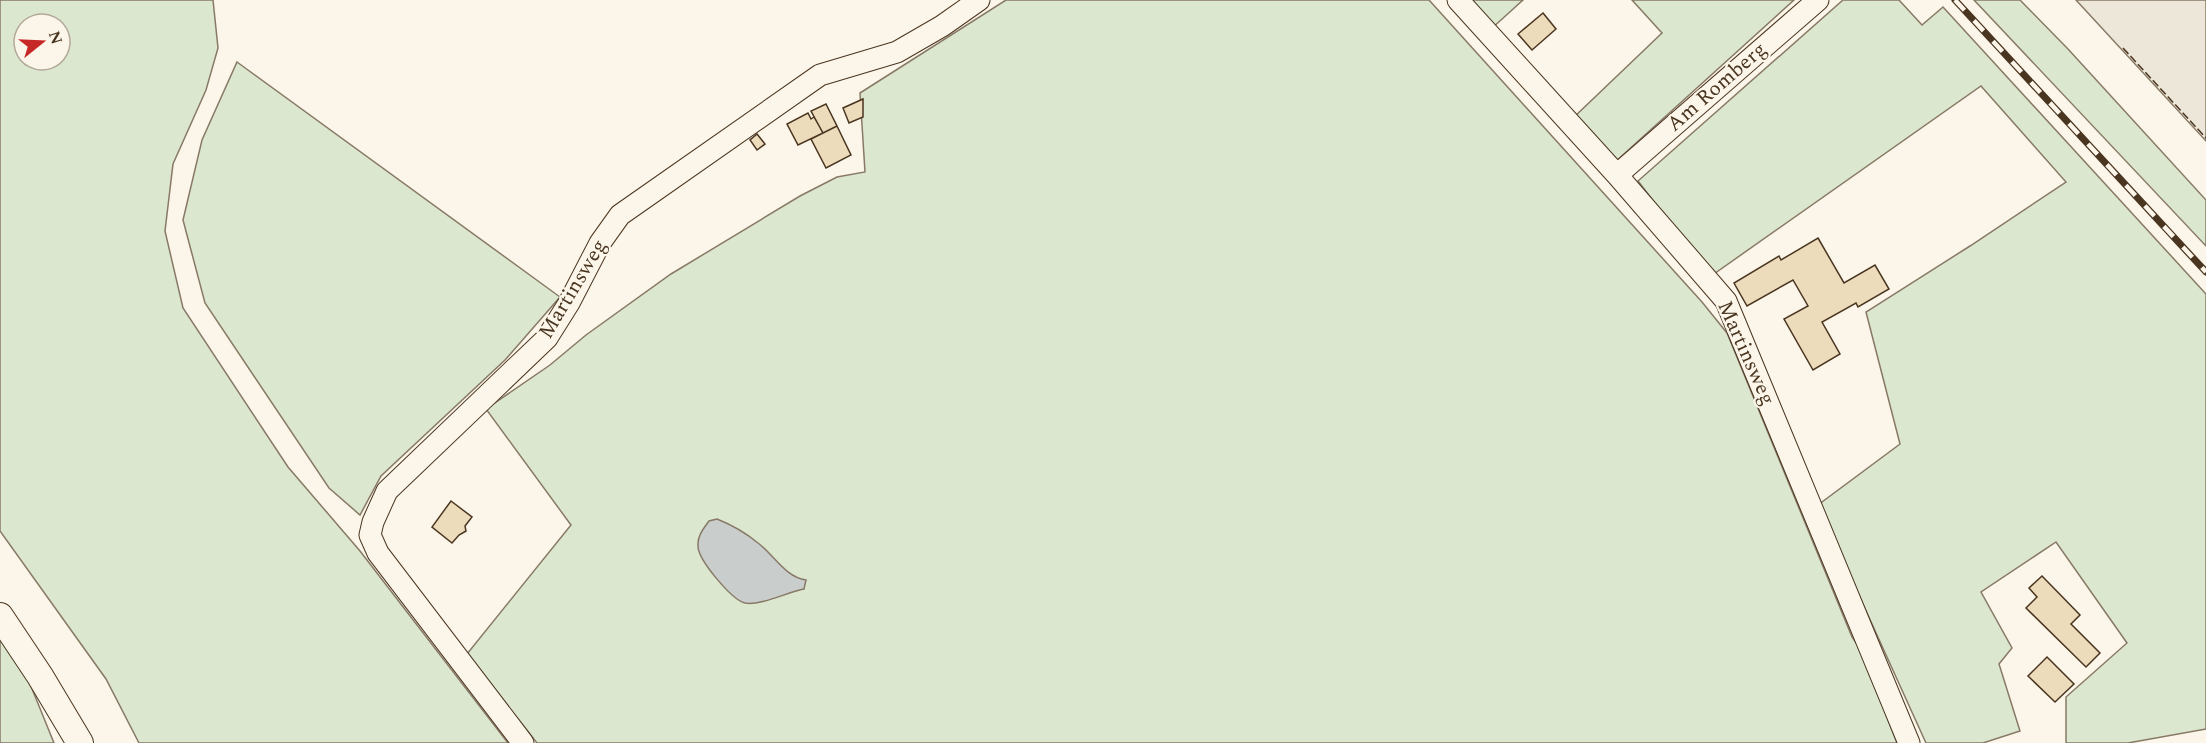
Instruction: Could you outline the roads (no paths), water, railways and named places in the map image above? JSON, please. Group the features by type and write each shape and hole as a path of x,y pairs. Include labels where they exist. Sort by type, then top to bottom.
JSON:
{"main road":[{"path":"0,616 40,676 80,743"}],"street":[{"name":"Martinsweg","path":"523,743 378,553 370,535 373,522 387,491 546,338 569,303 600,243 621,215 820,75 897,52 942,26 979,0"},
{"name":"Martinsweg","path":"1458,0 1617,175 1726,301 1909,743"},
{"name":"Am Romberg","path":"1617,175 1818,0"}],"railway":[{"path":"1955,0 2206,272"}]}
